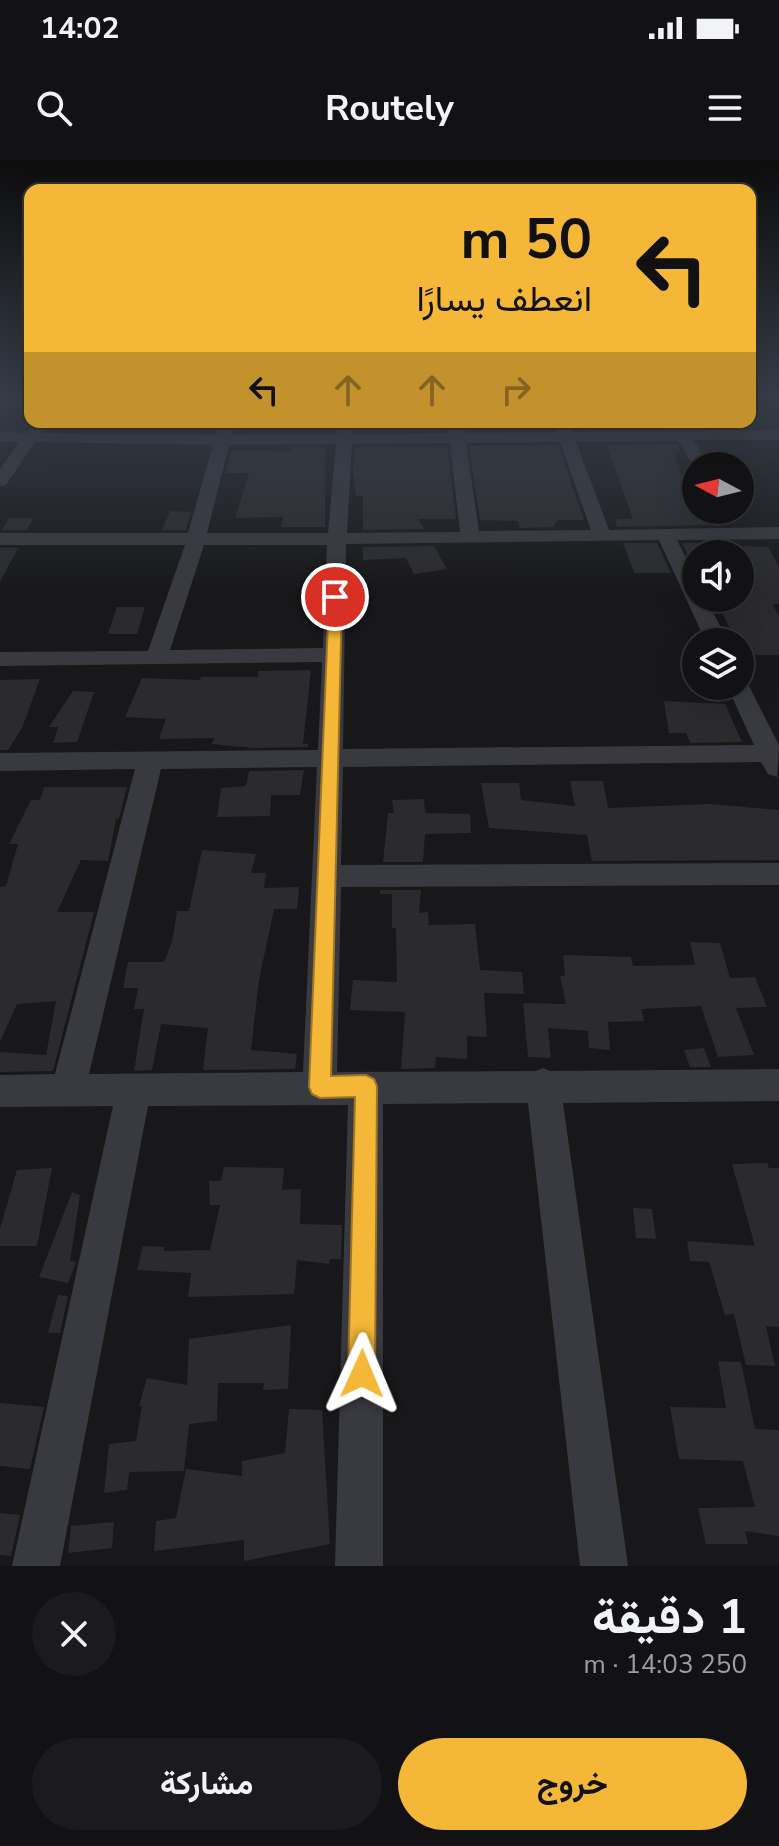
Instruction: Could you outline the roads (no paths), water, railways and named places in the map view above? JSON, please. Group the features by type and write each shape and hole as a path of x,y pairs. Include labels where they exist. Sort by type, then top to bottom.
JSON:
{"street":[{"path":"0,481 14,462"},
{"path":"157,657 196,540 217,462"},
{"path":"320,1087 337,539 343,462"},
{"path":"461,462 470,537"},
{"path":"576,462 602,536"},
{"path":"729,524 734,534"},
{"path":"0,539 337,539 779,533"},
{"path":"666,536 682,569"},
{"path":"0,659 334,655"},
{"path":"0,762 776,760 745,700"},
{"path":"68,1090 150,761"},
{"path":"327,876 779,874"},
{"path":"0,1091 543,1084 779,1085"},
{"path":"543,1084 604,1566"},
{"path":"359,1566 366,1086"},
{"path":"36,1566 134,1089"}]}
